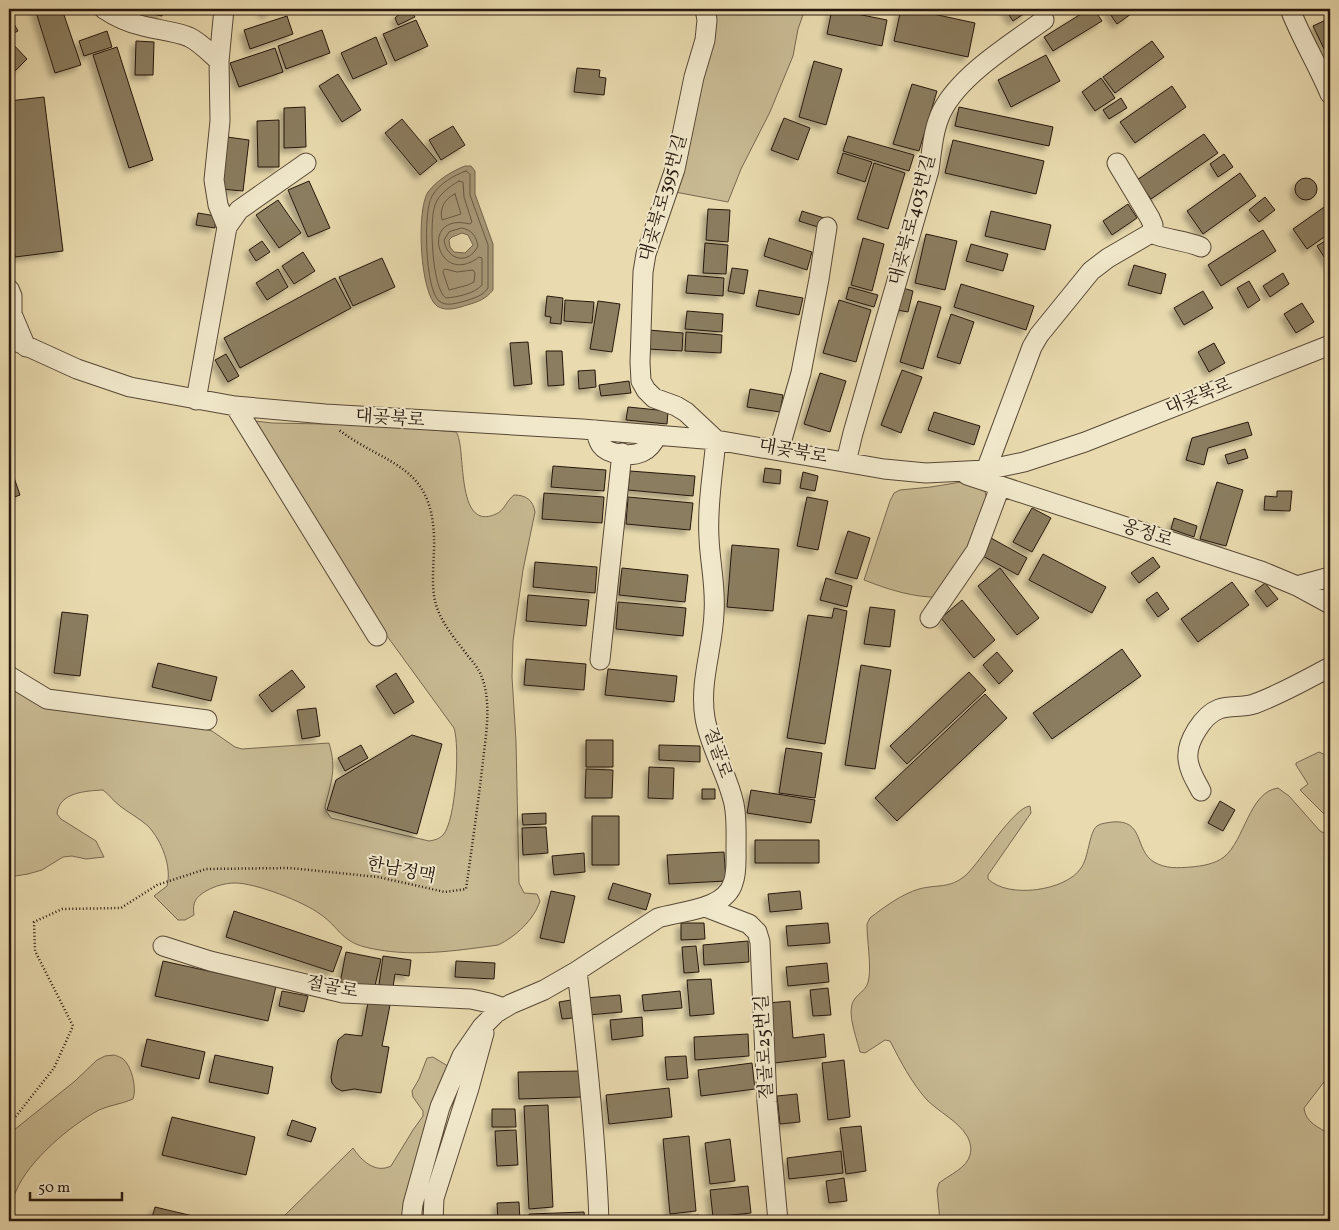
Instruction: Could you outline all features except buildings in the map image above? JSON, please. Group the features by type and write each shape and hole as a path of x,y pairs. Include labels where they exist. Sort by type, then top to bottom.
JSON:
{"street":[{"path":"104,9 117,17 141,26 172,31 190,37 206,48 219,61"},
{"path":"224,9 219,61 220,121 214,180 218,204 227,227"},
{"name":"대곶북로395번길","path":"705,9 707,20 704,40 694,77 675,168 646,254 643,272 640,362 641,381 646,390 654,398 686,412 716,440"},
{"path":"1290,9 1330,94"},
{"name":"대곶북로403번길","path":"846,462 929,170 934,137 942,112 952,95 982,66 1044,20"},
{"path":"196,400 227,227 239,210 306,163"},
{"path":"986,470 1032,347 1039,335 1091,271 1108,258 1151,233 1153,226 1150,218 1117,163"},
{"path":"779,450 801,373 818,288 827,227"},
{"path":"1151,233 1166,239 1186,241 1201,247"},
{"name":"대곶북로","path":"9,289 12,296 10,314 14,342 78,370 130,387 234,406 325,414 595,430 716,440 884,469 926,473 986,470 1024,462 1085,442 1330,345"},
{"path":"234,406 377,636"},
{"path":"595,430 599,443 604,448 610,452 622,453 635,454 642,452 653,443 658,435"},
{"name":"절골로","path":"411,1221 413,1204 440,1107 462,1056 487,1022 504,1008 544,990 577,971 658,918 705,907 724,897 733,885 736,870 734,804 705,718 703,681 714,614 714,580 708,518 716,440"},
{"path":"600,660 622,453"},
{"name":"옹정로","path":"961,472 1000,487 1261,571 1297,586 1330,604"},
{"path":"930,618 976,550 1000,487"},
{"path":"1297,586 1330,576"},
{"path":"1201,792 1189,766 1188,751 1208,716 1221,708 1251,705 1330,667"},
{"path":"9,676 47,698 207,720"},
{"name":"절골로25번길","path":"705,907 749,924 758,932 767,1102 778,1221"},
{"name":"절골로","path":"163,946 210,961 343,993 471,999 488,1002 504,1008"},
{"path":"577,971 593,1116 599,1221"},
{"path":"433,1221 434,1198 469,1088 487,1022"}],"path":[{"name":"한남정맥","path":"9,1125 54,1068 73,1026 34,951 34,922 62,909 121,908 157,885 206,869 290,868 378,877 445,892 466,889 479,798 486,730 486,703 481,675 447,628 436,603 432,520 423,491 410,474 338,430 325,414"}],"shaded area":[{"path":"712,9 805,9 798,29 793,56 770,112 741,169 728,202 675,192"},
{"path":"255,421 374,425 456,432 459,440 464,485 468,500 474,511 483,516 496,514 514,495 525,497 533,504 535,512 523,570 513,641 512,677 516,741 519,883 524,893 537,894 540,901 529,921 511,937 498,945 415,953 365,947 345,937 326,919 303,904 255,886 235,883 209,889 197,898 194,903 194,915 185,920 178,920 154,896 167,886 168,879 165,854 158,839 148,826 118,804 103,790 82,792 68,797 59,807 57,814 61,819 96,841 104,857 86,859 72,856 63,857 42,870 9,877 9,684 212,731 235,747 242,749 329,743 333,768 325,807 331,818 429,841 443,835 451,815 456,783 457,750 454,728 379,625"},
{"path":"967,481 981,488 985,492 987,499 977,534 939,597 891,590 864,580 894,493 900,490"},
{"path":"1319,752 1330,757 1330,820 1300,790 1308,784 1296,763"},
{"path":"1278,788 1289,796 1320,831 1324,833 1330,831 1330,1074 1304,1108 1310,1121 1330,1134 1330,1221 940,1221 937,1190 939,1183 957,1171 968,1160 971,1150 969,1140 954,1121 921,1093 890,1041 885,1040 865,1053 860,1052 851,1011 854,1000 865,988 869,978 867,924 870,918 906,894 919,889 949,884 966,875 1015,815 1030,806 1031,813 988,875 988,879 997,885 1009,889 1036,890 1050,887 1074,876 1084,863 1094,829 1100,824 1112,822 1122,822 1130,825 1135,830 1148,857 1154,862 1168,867 1181,868 1213,863 1224,857 1231,849 1260,798 1268,791"},
{"path":"114,1055 126,1061 131,1071 134,1089 133,1099 99,1110 52,1144 22,1179 14,1198 12,1221 9,1221 9,1134 75,1081 97,1060 105,1056"},
{"path":"433,1057 451,1068 406,1221 279,1221 353,1148 364,1161 374,1167 385,1168 391,1166 423,1116 423,1111 413,1097 412,1091 427,1058"}],"water":[{"path":"465,166 471,166 475,171 475,194 493,244 493,290 485,298 475,303 444,309 437,306 431,298 427,286 421,233 424,202 428,192 440,180","holes":["462,233 468,235 473,245 465,253 454,252 450,247 449,240"]}]}
